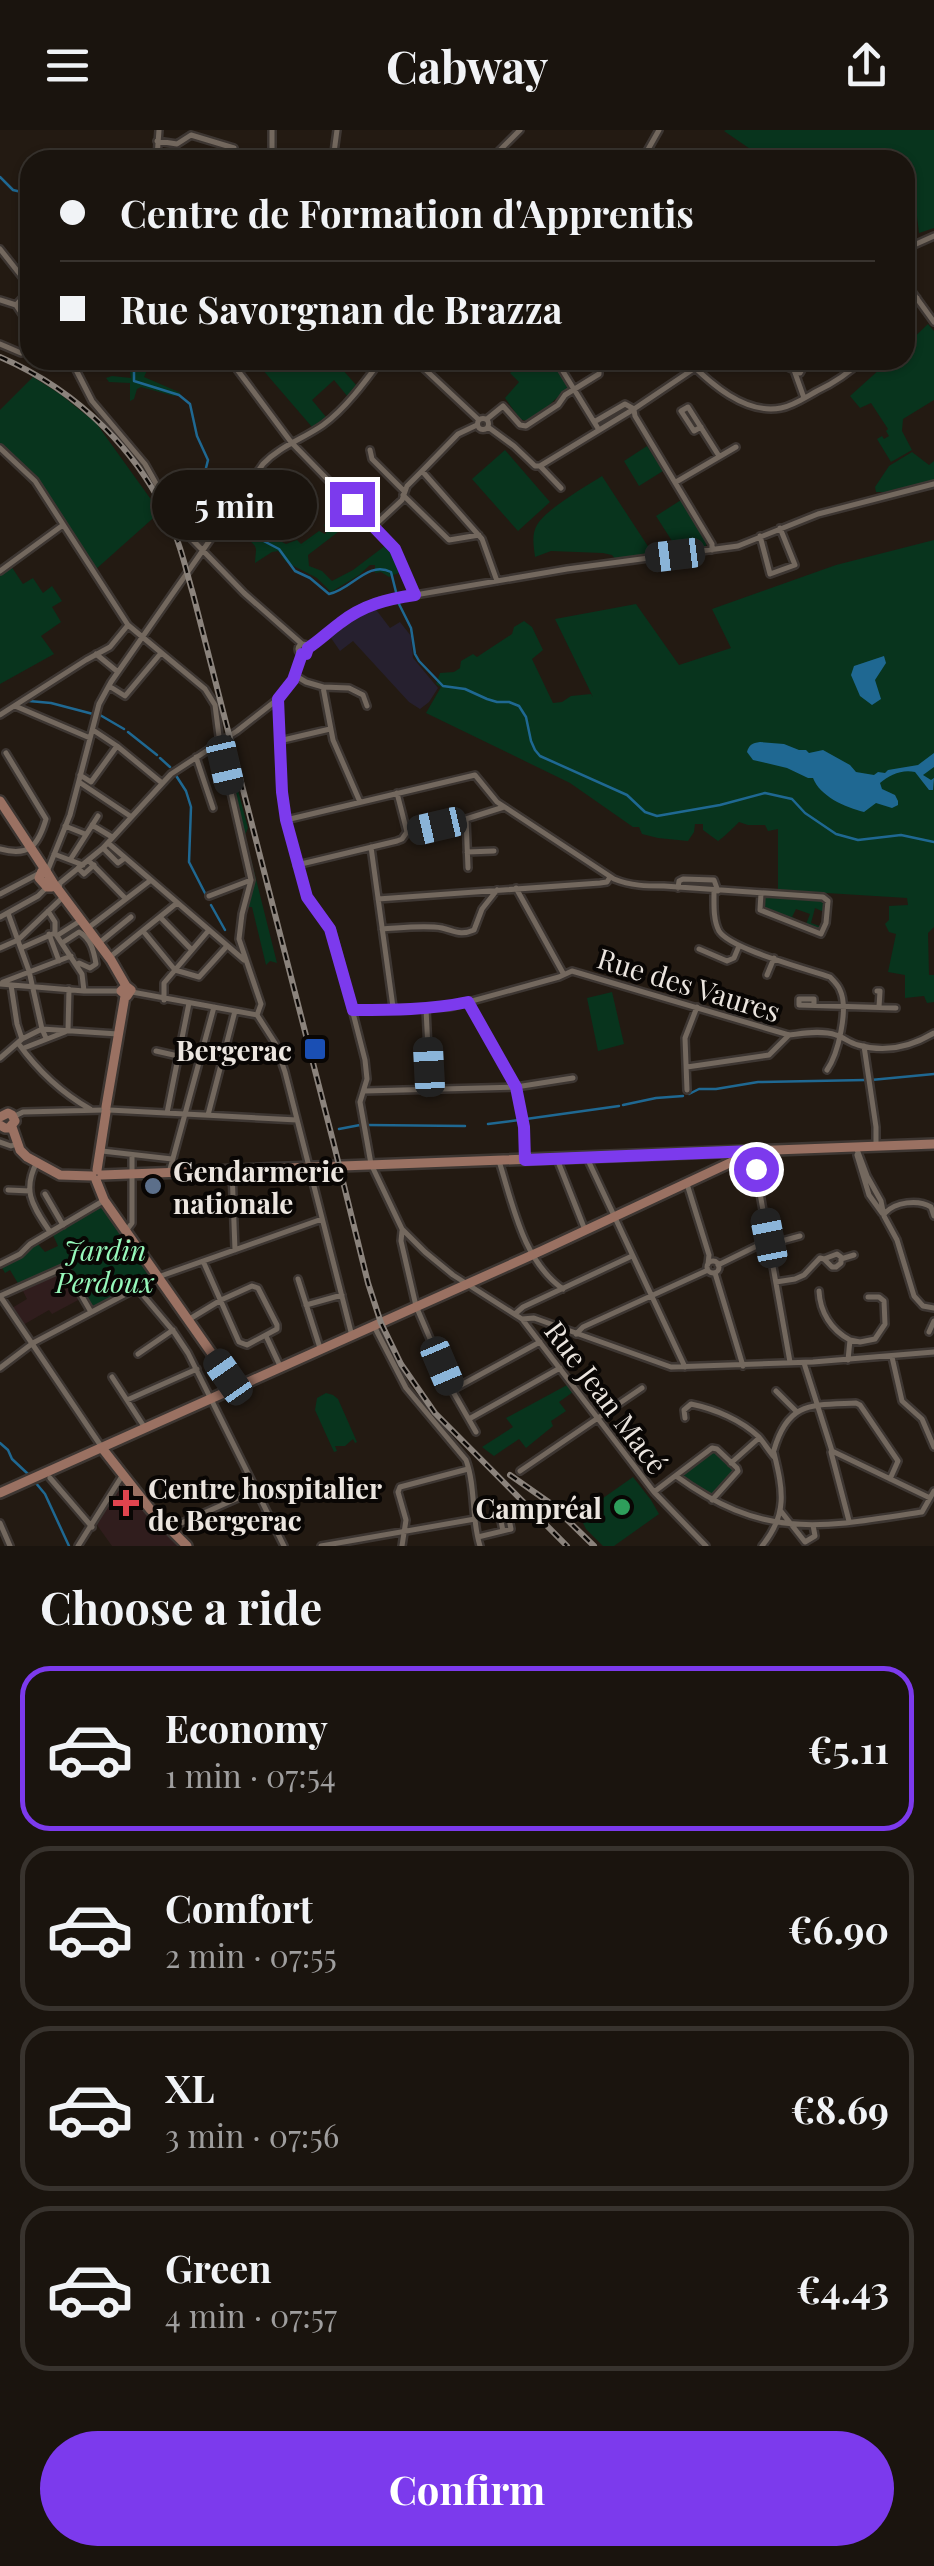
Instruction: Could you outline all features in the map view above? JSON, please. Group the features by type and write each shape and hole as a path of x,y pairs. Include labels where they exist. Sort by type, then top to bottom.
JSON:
{"main road":[{"path":"0,802 30,848 47,866 56,887 99,943 126,991 99,1150 97,1175 104,1200 236,1388"},
{"path":"6,1124 23,1154 37,1162 60,1174 97,1175 857,1150 934,1144"},
{"path":"1,1494 753,1151"},
{"path":"102,1448 122,1476 187,1546"}],"street":[{"path":"156,150 158,130"},
{"path":"500,150 520,130"},
{"path":"157,141 177,144 190,135 234,150"},
{"path":"0,249 20,276"},
{"path":"916,298 934,322"},
{"path":"0,300 16,305 20,311"},
{"path":"16,305 20,300"},
{"path":"75,370 92,401 145,464 182,528 305,646"},
{"path":"238,370 292,442 395,549 415,595"},
{"path":"47,866 66,826 99,704 118,672 270,456 324,424 373,370"},
{"path":"425,370 481,429 503,406 520,425 526,426 599,374 599,370"},
{"path":"562,370 599,430"},
{"path":"540,466 692,370"},
{"path":"697,370 736,399 760,408 782,408 838,380 849,370"},
{"path":"794,370 804,398"},
{"path":"594,422 625,404 634,409"},
{"path":"701,427 694,431 681,411 688,407 701,427 719,456"},
{"path":"634,409 712,550"},
{"path":"374,526 402,500 422,471 458,434 478,422"},
{"path":"487,423 561,488"},
{"path":"676,482 736,446"},
{"path":"0,448 30,476 128,626 211,696 215,704 251,880 239,939 261,1004 257,1015"},
{"path":"370,450 372,459 449,540 479,535"},
{"path":"422,471 479,535 496,581"},
{"path":"0,917 56,887 86,865 162,783 278,699 296,675 302,654 298,649 361,609 398,598 496,581 738,546 818,514 934,484"},
{"path":"0,571 62,525"},
{"path":"760,536 770,574 793,566 780,528"},
{"path":"0,715 110,646 128,626"},
{"path":"109,686 125,696 160,653"},
{"path":"96,654 118,672"},
{"path":"296,675 323,687 349,688 363,695 368,706"},
{"path":"323,687 331,729 360,802"},
{"path":"278,699 286,820 307,897 330,929 348,984 365,1060 367,1080 360,1102 371,1164 402,1230 416,1306 452,1390 476,1432"},
{"path":"15,706 90,738"},
{"path":"279,741 331,729"},
{"path":"93,730 162,783"},
{"path":"80,779 91,782 117,746"},
{"path":"0,849 19,852 30,848 38,841 46,822 46,816 6,753"},
{"path":"196,757 212,808"},
{"path":"286,820 475,775 497,802 608,876 627,884 678,888 682,878 714,880 717,928 723,936 739,946 830,977 840,988 839,1036 827,1070"},
{"path":"80,779 131,816"},
{"path":"396,794 407,832"},
{"path":"297,865 402,839 407,832 506,807"},
{"path":"70,860 98,816"},
{"path":"466,819 468,868"},
{"path":"92,825 108,843 118,863 125,858 247,962"},
{"path":"66,826 85,834"},
{"path":"371,847 393,1009"},
{"path":"468,852 494,851"},
{"path":"0,894 47,866 70,860 86,865 126,900"},
{"path":"378,899 600,883 607,882 608,876"},
{"path":"21,948 85,924 151,880"},
{"path":"209,896 251,880"},
{"path":"0,948 18,940 48,911 56,887"},
{"path":"516,888 563,974"},
{"path":"382,930 444,928 458,934 471,932 497,890"},
{"path":"716,891 761,893 827,898 826,923 821,934 760,910 761,893"},
{"path":"109,958 178,903"},
{"path":"48,911 55,922 59,961"},
{"path":"8,912 29,971 46,1038"},
{"path":"99,943 131,917"},
{"path":"160,917 192,950"},
{"path":"164,1000 164,983 208,930"},
{"path":"143,931 175,970 199,977 227,946"},
{"path":"62,943 79,932 84,934 96,964 90,968 76,964"},
{"path":"54,934 82,974 84,991"},
{"path":"700,950 726,961 734,958 739,946"},
{"path":"0,984 71,956"},
{"path":"767,975 774,958"},
{"name":"Rue des Vaures","path":"353,1010 450,1007 572,971 788,1035 839,1036"},
{"path":"0,984 126,991 257,1015 280,1055 352,1336"},
{"path":"11,985 21,1044 40,1071 70,1098 90,1109"},
{"path":"68,1032 69,989"},
{"path":"877,991 879,1007"},
{"path":"468,1002 516,1087 524,1127 525,1160"},
{"path":"167,1113 189,1004"},
{"path":"814,1005 896,1008"},
{"path":"169,1173 214,1007"},
{"path":"686,1090 685,1038 697,1007"},
{"path":"426,1009 430,1089"},
{"path":"208,1116 235,1011"},
{"path":"0,1058 42,1030 118,1034"},
{"path":"21,1044 68,1032"},
{"path":"687,1067 769,1056 788,1035"},
{"path":"839,1036 864,1046 893,1049 934,1035"},
{"path":"864,1046 876,1146"},
{"path":"156,1051 178,1056"},
{"path":"364,1091 516,1087 573,1078"},
{"path":"0,1142 11,1146 6,1124 23,1112 90,1109 297,1120"},
{"path":"99,1150 172,1159"},
{"path":"857,1150 872,1188 882,1201 914,1296 922,1306 934,1308"},
{"path":"753,1151 790,1362"},
{"path":"126,1231 132,1223 132,1155"},
{"path":"588,1158 684,1367"},
{"path":"556,1159 585,1230"},
{"path":"499,1161 532,1255 562,1290"},
{"path":"37,1162 31,1174 32,1204 50,1232"},
{"path":"232,1170 234,1250"},
{"path":"687,1184 710,1269 743,1366"},
{"path":"8,1190 30,1191"},
{"path":"45,1194 62,1225"},
{"path":"0,1264 104,1200"},
{"path":"884,1216 893,1206 913,1202 929,1204 934,1216"},
{"path":"0,1368 33,1344 158,1277 322,1219"},
{"name":"Rue Jean Macé","path":"402,1230 466,1284 519,1316 654,1492 706,1546"},
{"path":"576,1334 583,1326 710,1269 718,1270 718,1264 758,1246 800,1236"},
{"path":"776,1282 804,1275 820,1258 836,1267 841,1259 854,1255"},
{"path":"632,1256 523,1308 519,1316 662,1365 684,1367 934,1352"},
{"path":"188,1320 220,1300 252,1286 258,1288 277,1325 274,1332 243,1346 220,1300 203,1261"},
{"path":"92,1312 64,1267 0,1296 102,1448"},
{"path":"298,1279 320,1350"},
{"path":"137,1288 173,1330 196,1369 284,1546"},
{"path":"819,1290 819,1302 828,1320 850,1340 868,1341 883,1330 884,1300 868,1297"},
{"path":"306,1305 342,1295"},
{"path":"929,1332 934,1321"},
{"path":"374,1326 406,1388 460,1451 469,1469 480,1546"},
{"path":"138,1354 173,1330"},
{"path":"266,1336 281,1368"},
{"path":"848,1360 850,1340"},
{"path":"452,1390 540,1342"},
{"path":"892,1357 902,1400 922,1419 934,1447"},
{"path":"804,1362 849,1522"},
{"path":"469,1419 560,1368"},
{"path":"127,1400 196,1369"},
{"path":"112,1378 145,1428"},
{"path":"520,1472 642,1388"},
{"path":"776,1391 796,1411"},
{"path":"761,1440 772,1446 796,1411 816,1405 856,1403 898,1461 890,1479"},
{"path":"685,1418 684,1410 691,1404 700,1406 746,1426 772,1453 782,1488 780,1510 762,1546"},
{"path":"731,1462 761,1440"},
{"path":"772,1453 777,1440"},
{"path":"654,1492 712,1448 738,1471 712,1501"},
{"path":"832,1451 930,1498"},
{"path":"402,1546 406,1520 400,1487 469,1469"},
{"path":"82,1544 122,1476"},
{"path":"676,1476 712,1501 750,1517 792,1525 922,1512 934,1491"},
{"path":"50,1478 92,1528"},
{"path":"170,1528 256,1490"},
{"path":"780,1510 805,1542 815,1536 813,1525"},
{"path":"321,1546 475,1519"},
{"path":"0,1523 10,1546"},
{"path":"478,1537 503,1531"}],"shaded area":[{"path":"374,607 390,628 400,622 411,636 413,658 438,688 420,709 353,641 340,651 329,635"},
{"path":"63,1268 82,1298 23,1325 12,1308 27,1299 21,1287"},
{"name":"Centre hospitalier de Bergerac","path":"121,1484 183,1546 112,1546 97,1525"}],"green space":[{"path":"934,130 934,228 919,233 915,150 752,150 724,131"},
{"path":"928,324 934,331 934,400 903,419 902,431 912,450 891,462 877,439 889,436 888,429 871,403 860,408 850,396 879,370 915,370 915,336"},
{"path":"130,370 147,370 144,377 181,393 174,396 141,387 130,401 130,383 109,382 106,378 131,378"},
{"path":"263,370 343,370 357,386 348,397 334,380 312,400 326,417 312,427"},
{"path":"559,370 569,387 526,421 520,419 505,398 519,382 510,373"},
{"path":"33,377 96,423 160,512 95,570 35,475 0,444 0,410"},
{"path":"647,446 663,471 639,486 624,461"},
{"path":"505,450 550,502 518,531 472,479"},
{"path":"912,452 929,465 934,461 934,482 876,492 875,487 889,466"},
{"path":"602,476 653,554 616,560 603,553 551,551 535,557 537,525 566,499"},
{"path":"681,500 707,543 705,548 679,552 656,516"},
{"path":"239,511 250,517 254,523 251,527 263,540 286,544 297,540 301,544 319,531 325,534 324,525 329,521 338,532 308,555 309,566 332,581 386,545 401,572 389,577 375,573 375,565 370,565 331,592 317,578 286,562 278,551 255,563 256,548 245,536 243,526 248,524"},
{"path":"934,540 934,927 928,933 934,1002 927,1003 924,996 905,998 905,975 888,972 896,934 889,932 885,924 889,920 889,906 908,905 907,898 778,890 778,829 768,831 765,825 739,822 718,841 703,830 703,824 695,824 688,841 642,834 639,827 633,827 570,783 426,713 441,687 436,684 440,673 454,672 461,661 473,654 477,657 512,634 514,627 524,621 532,627 543,650 532,659 553,703 571,696 593,697 555,619 636,604 679,665 731,648 712,609 836,565"},
{"path":"11,566 23,584 33,578 43,593 52,586 62,601 52,607 61,622 41,636 54,654 0,684 0,574"},
{"path":"228,740 248,828 245,835 277,963 270,961 266,965 252,907 246,907 253,878 222,745"},
{"path":"763,895 823,898 824,912 815,908 811,923 822,927 805,927 810,914 796,909 793,922 762,909"},
{"path":"612,992 624,1044 598,1051 587,998"},
{"name":"Jardin Perdoux","path":"102,1205 151,1278 94,1307 65,1265 19,1285 10,1270 5,1273 1,1266 38,1244 45,1252 58,1246 52,1233"},
{"path":"567,1385 573,1392 559,1402 566,1411 526,1448 519,1439 494,1456 482,1447 513,1427 506,1418"},
{"path":"326,1393 338,1399 357,1442 353,1439 345,1446 335,1446 334,1452 315,1410 317,1398"},
{"path":"712,1451 736,1471 712,1497 681,1476"},
{"name":"Campréal","path":"633,1477 659,1514 614,1546 603,1546 586,1529 579,1515"}],"water":[{"path":"884,656 886,663 875,680 881,699 872,705 860,696 851,675 854,666"},
{"path":"784,744 809,753 823,750 856,772 874,775 918,765 934,753 934,767 923,775 934,778 933,790 915,772 896,773 880,783 882,789 895,795 898,805 892,808 876,803 864,812 834,800 813,778 753,760 747,752 751,745"}],"waterway":[{"path":"0,177 20,192"},
{"path":"134,370 134,381 179,395 190,404 197,436 208,460 203,480 218,501 256,537 279,549 295,571 329,594 375,570 391,572 419,661 443,686 519,706 540,756 627,795 645,812 657,816 765,793 792,799 836,834 858,840 901,835 934,842"},
{"path":"29,701 93,714"},
{"path":"100,715 124,729"},
{"path":"128,732 157,755"},
{"path":"160,758 170,767"},
{"path":"175,774 191,807 189,862 208,899"},
{"path":"211,905 225,930"},
{"path":"871,1080 934,1074"},
{"path":"689,1094 699,1089 758,1082 865,1080"},
{"path":"623,1105 683,1096"},
{"path":"526,1119 619,1106"},
{"path":"488,1124 519,1120"},
{"path":"339,1129 360,1125"},
{"path":"367,1125 465,1126"},
{"path":"0,1443 28,1474"},
{"path":"35,1482 45,1494 69,1546"}],"railway":[{"path":"0,357 20,367"},
{"path":"27,370 82,407 105,428 145,477 178,542 381,1323 401,1364 435,1413 567,1546"},
{"path":"510,1475 550,1503 594,1546"}],"place":[{"name":"Bergerac","path":"315,1049"},
{"name":"Gendarmerie nationale","path":"153,1186"},
{"name":"Centre hospitalier de Bergerac","path":"126,1503"},
{"name":"Campréal","path":"622,1507"}],"route":[{"path":"352,504 395,549 415,595 380,602 342,621 302,654 290,686 278,699 280,777 286,820 307,897 330,929 353,1010 431,1009 468,1002 516,1087 524,1127 525,1160 753,1151 756,1169"}]}
